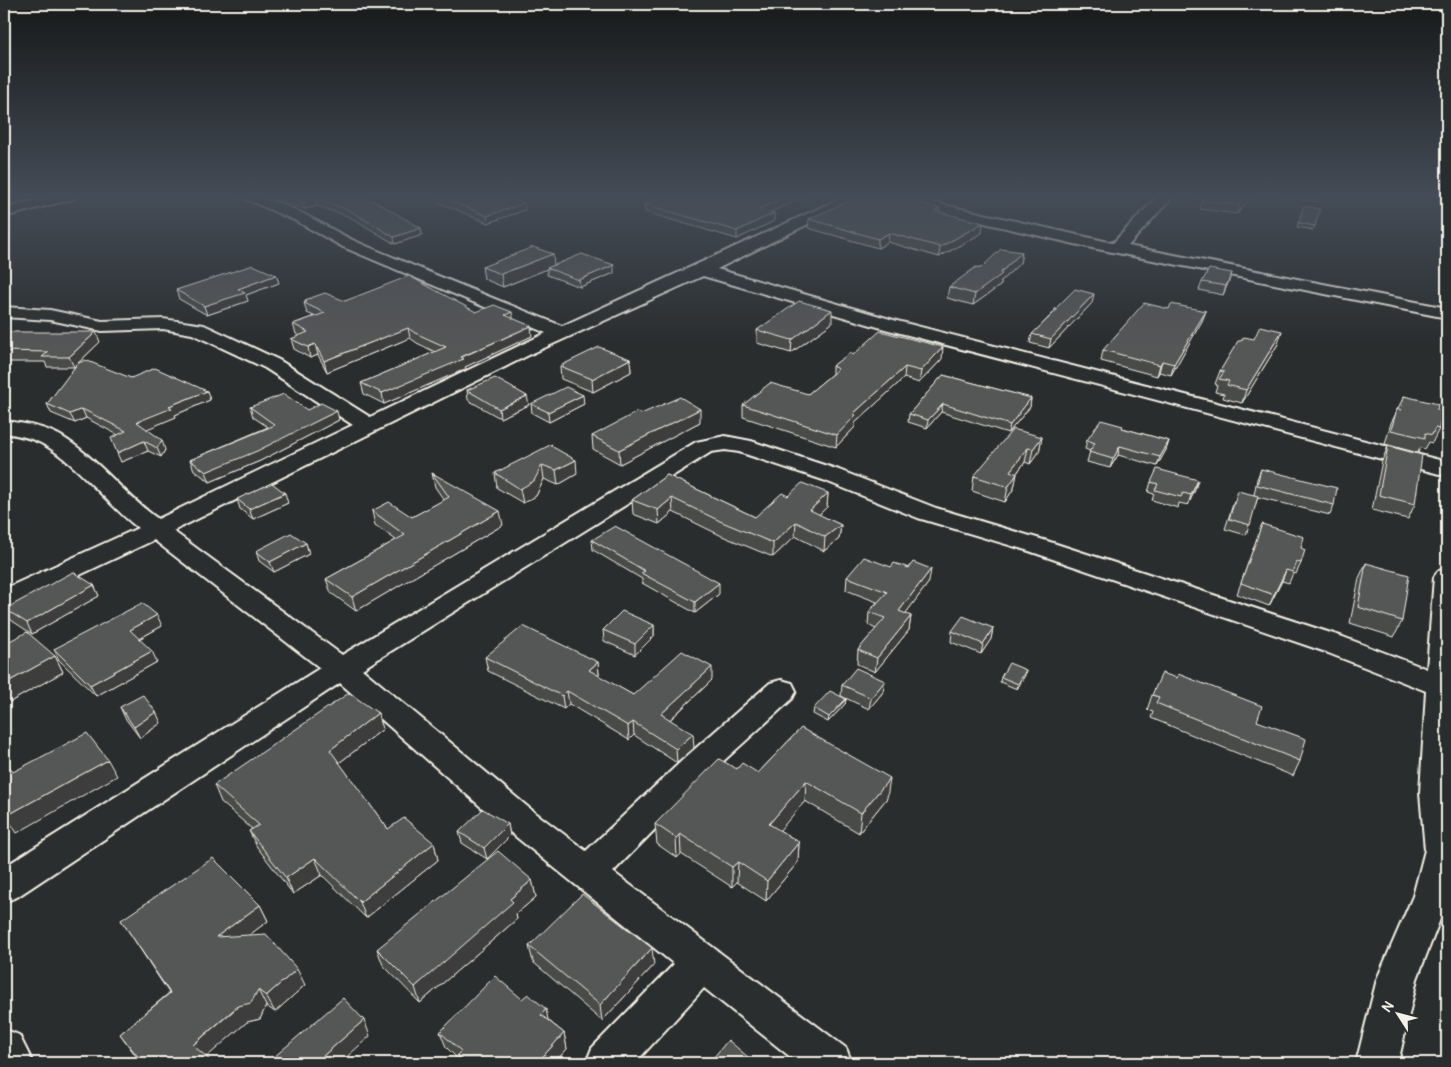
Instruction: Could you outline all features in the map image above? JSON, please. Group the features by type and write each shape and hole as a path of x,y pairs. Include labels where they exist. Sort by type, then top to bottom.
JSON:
{"street":[{"path":"351,245 562,332"},
{"path":"4,600 157,529 562,332 755,245"},
{"path":"1101,245 1447,313"},
{"path":"1116,248 1119,245"},
{"path":"702,270 891,325 1447,469"},
{"path":"4,312 50,315 111,327"},
{"path":"4,329 163,324 185,326 211,334 272,364 369,426"},
{"path":"4,427 27,430 50,439 72,454 126,506 362,685 517,818 589,872 831,1063"},
{"path":"4,886 340,669 704,447 725,443 743,446 831,475 927,513 1038,546 1333,644 1439,685"},
{"path":"1378,1063 1384,1029 1401,968 1426,913 1438,877 1444,847 1439,685 1447,577"},
{"path":"589,872 698,765 781,691"},
{"path":"606,1063 702,962"},
{"path":"4,1050 12,1063"}],"building":[{"path":"533,247 553,254 501,274 482,267"},
{"path":"1001,249 1022,252 1000,273 1002,274 975,294 949,287 976,267 981,268"},
{"path":"582,254 614,265 579,280 547,268"},
{"path":"253,265 276,275 238,289 245,293 204,306 176,290"},
{"path":"1209,269 1232,273 1226,286 1202,282"},
{"path":"409,276 476,312 494,305 512,312 505,315 531,326 461,357 464,359 382,393 361,383 446,347 408,328 324,361 315,344 308,347 291,339 308,332 293,324 325,313 304,303 307,302 305,300 325,293 345,301"},
{"path":"1075,289 1094,294 1051,339 1032,334 1057,310 1055,309"},
{"path":"799,301 832,310 792,340 757,330"},
{"path":"1144,303 1169,309 1171,304 1206,311 1174,364 1162,361 1160,365 1103,350"},
{"path":"1260,326 1282,331 1246,390 1227,385 1229,381 1219,379 1224,372 1220,371 1238,341 1241,341 1244,337 1254,339"},
{"path":"880,331 943,347 921,371 905,367 853,414 856,415 837,435 743,405 770,383 808,394 838,369 832,366 850,353 853,355"},
{"path":"4,332 96,332 69,357 42,357 48,352 4,351"},
{"path":"599,347 630,359 592,379 560,366"},
{"path":"85,360 131,378 155,368 207,391 169,406 172,408 137,422 162,440 157,448 144,441 117,453 111,438 126,431 82,409 70,414 47,404 77,364"},
{"path":"943,375 1031,398 1010,425 943,404 928,420 909,414"},
{"path":"495,378 527,396 499,409 467,390"},
{"path":"566,387 583,395 548,412 531,404"},
{"path":"284,394 307,410 321,403 337,411 257,451 206,472 190,460 275,425 250,407"},
{"path":"1404,396 1438,404 1437,410 1442,411 1439,429 1435,428 1432,435 1425,433 1425,438 1391,430 1397,409 1401,410"},
{"path":"680,397 700,409 619,450 592,436 637,412 641,414"},
{"path":"1101,420 1169,441 1160,457 1120,446 1113,459 1089,452 1095,443 1087,440"},
{"path":"1013,429 1042,437 1033,449 1028,448 1010,471 1017,474 1008,487 974,476"},
{"path":"552,444 551,446 576,460 556,470 542,465 534,481 520,489 495,473"},
{"path":"1388,446 1422,455 1415,504 1379,495"},
{"path":"1157,469 1198,480 1191,495 1183,493 1181,497 1155,490 1158,484 1151,482"},
{"path":"1261,469 1337,488 1334,505 1257,485"},
{"path":"432,473 500,511 352,597 326,579 405,535 372,511 389,502 412,517 449,497"},
{"path":"667,475 755,517 782,493 788,496 802,483 828,493 810,510 841,525 825,537 796,522 773,543 722,522 672,498 658,510 632,500"},
{"path":"272,483 285,493 249,509 237,499"},
{"path":"1238,491 1258,496 1250,525 1229,519"},
{"path":"1262,524 1304,537 1301,548 1305,550 1301,563 1297,562 1293,572 1286,570 1274,595 1241,583"},
{"path":"615,526 719,583 695,602 641,573 645,571 592,540"},
{"path":"291,533 306,543 270,562 256,551"},
{"path":"864,557 891,567 894,563 909,568 913,562 931,569 899,611 911,616 877,658 858,650 885,618 869,612 887,592 847,577"},
{"path":"1366,563 1409,575 1402,621 1358,607"},
{"path":"73,572 94,585 27,623 5,609"},
{"path":"142,603 157,615 130,630 152,651 90,685 54,649"},
{"path":"622,611 654,625 635,644 603,630"},
{"path":"963,616 993,628 983,644 952,631"},
{"path":"523,626 598,662 589,670 633,695 682,651 712,667 661,714 693,734 676,749 633,722 628,726 567,691 562,696 485,657"},
{"path":"27,632 55,656 4,684 4,644"},
{"path":"1009,663 1026,670 1018,684 1001,677"},
{"path":"856,668 885,681 871,698 842,685"},
{"path":"1162,673 1177,678 1178,674 1262,706 1257,721 1306,739 1300,761 1156,703 1159,697 1152,695"},
{"path":"830,691 846,699 829,717 814,708"},
{"path":"349,693 378,713 330,750 388,829 404,818 434,843 360,902 315,858 286,878 249,831 259,825 214,785"},
{"path":"143,695 156,712 134,727 120,707"},
{"path":"801,728 890,778 861,813 806,781 769,824 799,842 767,881 738,862 732,867 680,834 676,838 655,824 719,759 737,769 742,763 758,773"},
{"path":"87,733 108,760 6,816 4,813 4,758 13,772"},
{"path":"483,809 508,824 484,848 459,832"},
{"path":"498,851 532,880 510,899 513,902 415,987 377,949"},
{"path":"213,858 260,905 216,937 266,934 297,969 266,996 258,990 251,1003 238,1006 193,1045 211,1061 209,1063 143,1063 120,1034 170,993 121,920"},
{"path":"582,894 652,948 600,1005 529,946"},
{"path":"495,976 522,999 528,994 546,1009 541,1015 564,1033 537,1063 466,1063 457,1055 461,1051 440,1032"},
{"path":"343,998 364,1020 315,1063 267,1063"},
{"path":"728,1040 755,1063 709,1063"}]}
